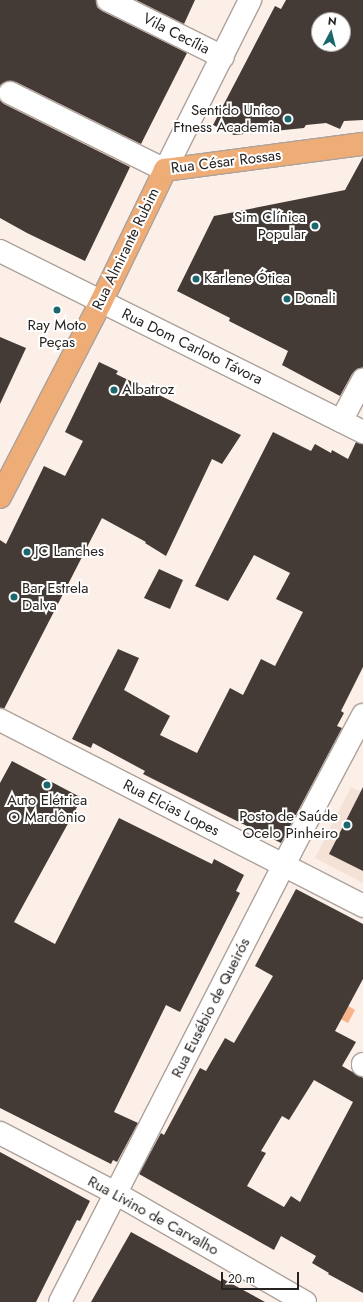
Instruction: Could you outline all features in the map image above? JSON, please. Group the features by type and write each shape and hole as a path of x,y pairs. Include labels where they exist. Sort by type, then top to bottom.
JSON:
{"main road":[{"name":"Rua César Rossas","path":"165,170 363,144"},
{"name":"Rua Almirante Rubim","path":"0,496 101,302 165,170"}],"street":[{"name":"Vila Cecília","path":"108,0 223,57"},
{"name":"Rua Almirante Rubim","path":"165,170 223,57 250,0"},
{"name":"Rua César Rossas","path":"10,93 165,170"},
{"name":"Rua Dom Carloto Távora","path":"0,251 363,432"},
{"path":"341,421 363,380"},
{"name":"Rua Eusébio de Queirós","path":"60,1302 117,1194 284,865 363,715"},
{"name":"Rua Elcias Lopes","path":"0,720 363,906"},
{"name":"Rua Livino de Carvalho","path":"0,1133 117,1194 305,1302"}],"shaded area":[{"name":"Posto de Saúde Ocelo Pinheiro","path":"351,787 363,793 363,883 315,858"},
{"path":"325,992 355,1010 348,1023 323,1010"}],"building":[{"path":"0,0 96,0 97,7 102,11 187,53 141,144 16,82 9,81 0,86"},
{"path":"136,0 195,0 184,24"},
{"path":"286,0 363,0 363,120 344,121 340,129 326,123 306,125 304,128 234,135 213,125 275,6 281,9"},
{"path":"0,100 4,104 130,167 85,261 0,218"},
{"path":"363,157 363,368 357,369 352,374 340,396 282,365 288,351 229,321 230,318 177,291 214,216 345,190"},
{"path":"0,337 26,348 0,404"},
{"path":"99,362 118,371 116,374 241,435 222,464 212,459 166,556 145,543 146,542 102,518 4,709 0,708 0,540 6,544 44,466 65,476 83,441 65,432"},
{"path":"273,432 311,451 315,444 331,453 332,450 348,459 356,442 363,444 363,667 341,711 344,713 337,726 342,728 281,843 143,774 145,771 93,743 91,748 72,739 118,649 139,658 124,690 170,716 160,735 197,753 230,688 243,695 261,659 275,666 303,612 276,599 290,573 254,555 228,601 195,586"},
{"path":"159,569 183,580 170,609 144,598"},
{"path":"12,761 82,798 14,922 55,944 119,818 212,864 214,859 244,875 236,891 240,893 180,1012 166,1005 114,1112 138,1123 117,1162 113,1160 111,1164 0,1108 0,783"},
{"path":"363,787 363,871 329,854"},
{"path":"296,889 363,924 363,979 335,1031 356,1042 342,1066 363,1078 363,1293 328,1274 329,1273 312,1263 316,1256 281,1236 274,1250 139,1174 161,1133 164,1135 200,1068 206,1071 225,1038 234,1043 273,976 255,966","holes":["314,1080 353,1102 300,1202 291,1196 284,1207 247,1186 266,1153 261,1151 282,1116 289,1120"]},
{"path":"0,1152 90,1201 80,1221 77,1220 36,1302 0,1302"},
{"path":"131,1232 222,1282 223,1279 265,1302 91,1302"}],"place":[{"name":"Sentido Unico Ftness Academia","path":"288,119"},
{"name":"Sim Clínica Popular","path":"315,226"},
{"name":"Karlene Ótica","path":"196,279"},
{"name":"Donali","path":"287,299"},
{"name":"Ray Moto Peças","path":"57,310"},
{"name":"Albatroz","path":"114,390"},
{"name":"JC Lanches","path":"27,552"},
{"name":"Bar Estrela Dalva","path":"14,597"},
{"name":"Auto Elétrica O Mardônio","path":"47,785"},
{"name":"Posto de Saúde Ocelo Pinheiro","path":"347,825"}]}
